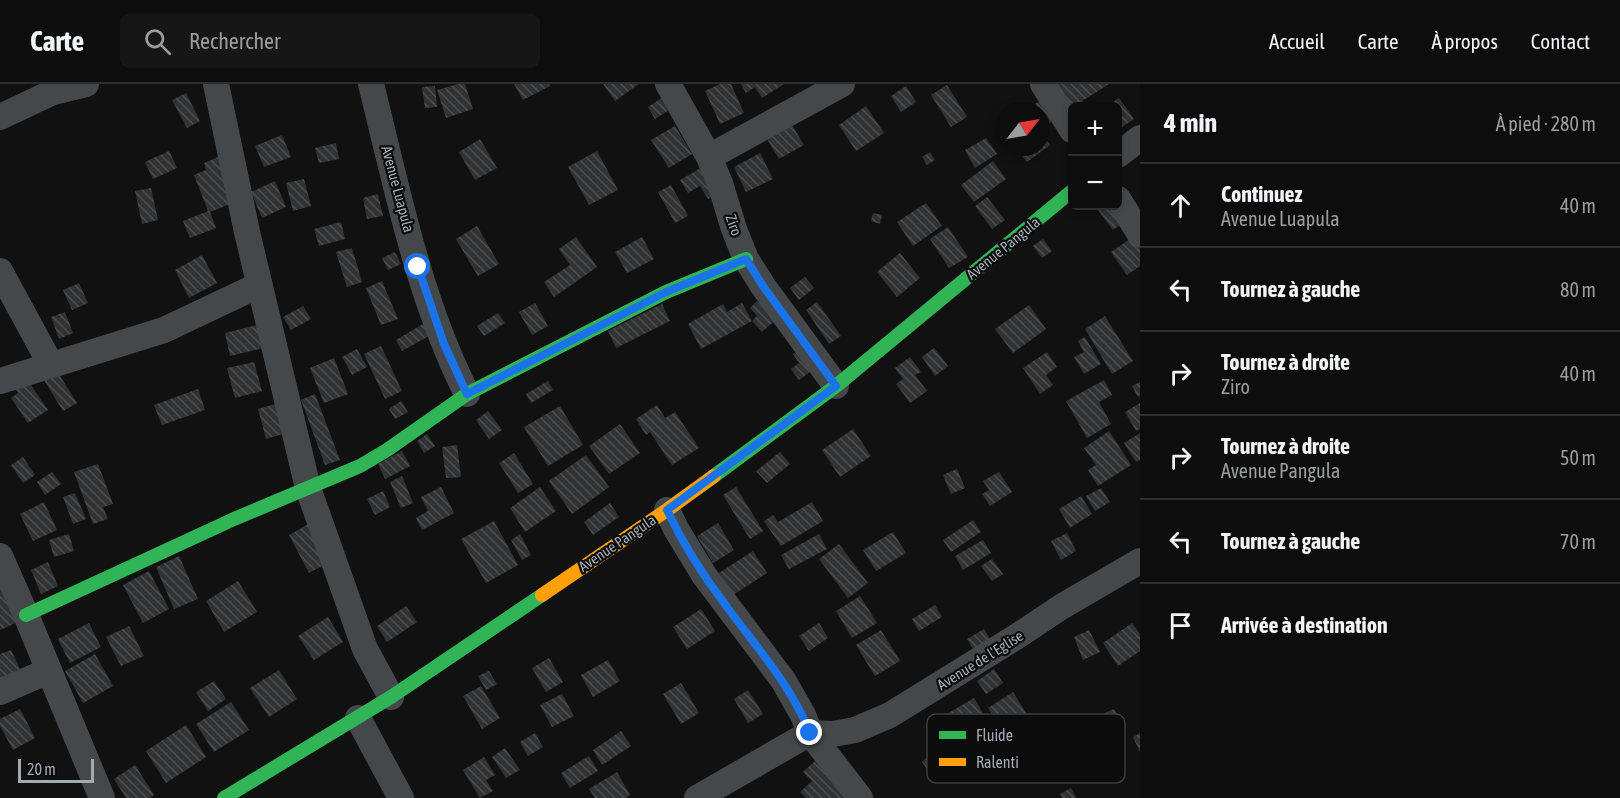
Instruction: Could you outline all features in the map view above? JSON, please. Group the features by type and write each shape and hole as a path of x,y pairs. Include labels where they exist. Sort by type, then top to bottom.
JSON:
{"street":[{"path":"0,117 53,92 86,84"},
{"path":"216,84 259,285 308,488 364,649 392,697"},
{"name":"Avenue Luapula","path":"371,84 418,267 444,344 467,394"},
{"name":"Ziro","path":"668,84 709,157 746,259 836,386"},
{"path":"709,157 842,84"},
{"path":"1043,84 1068,124"},
{"path":"1122,152 1140,138"},
{"name":"Avenue Pangula","path":"224,798 392,697 667,510 836,386 1068,194"},
{"path":"1122,205 1140,234"},
{"path":"26,615 234,519 360,466 467,394 691,280 746,259"},
{"path":"0,271 51,365"},
{"path":"0,381 164,330 259,285"},
{"path":"667,510 709,583 783,680 803,715 810,733 860,798"},
{"path":"0,556 102,798"},
{"name":"Avenue de l'Eglise","path":"810,733 833,734 855,729 890,715 1061,607 1140,561"},
{"path":"0,692 48,671"},
{"path":"358,718 401,798"},
{"path":"696,798 810,733"}],"building":[{"path":"465,84 473,109 446,118 437,90"},
{"path":"514,84 549,84 550,86 523,100"},
{"path":"603,84 639,84 615,101"},
{"path":"720,84 731,84 744,113 720,124 705,91"},
{"path":"741,84 784,84 762,98 755,87 746,93"},
{"path":"1053,84 1109,84 1083,102 1068,102 1068,108"},
{"path":"947,85 967,117 951,127 931,95"},
{"path":"435,86 437,107 425,108 422,87"},
{"path":"906,86 916,102 901,112 891,96"},
{"path":"186,93 200,121 187,128 172,100"},
{"path":"666,95 674,107 655,119 648,107"},
{"path":"1122,102 1134,119 1122,127"},
{"path":"1050,104 1059,118 1050,123"},
{"path":"866,106 884,133 856,151 839,125"},
{"path":"792,125 804,145 779,159 767,139"},
{"path":"675,126 692,154 669,168 651,140"},
{"path":"282,135 291,157 264,167 255,146"},
{"path":"986,138 996,155 975,168 965,150"},
{"path":"480,139 497,168 475,180 459,152"},
{"path":"336,143 339,159 319,163 315,148"},
{"path":"169,151 177,168 153,179 145,162"},
{"path":"597,151 618,190 589,205 568,167"},
{"path":"930,152 935,160 927,165 922,157"},
{"path":"760,153 773,179 746,192 734,167"},
{"path":"1023,156 1035,156 1027,162"},
{"path":"218,157 235,202 210,212 216,228 190,238 183,221 208,211 194,175 206,170 204,163"},
{"path":"993,161 1006,179 974,202 961,185"},
{"path":"704,166 720,192 708,199 700,186 688,193 680,180"},
{"path":"304,179 311,206 293,211 286,183"},
{"path":"275,181 286,207 262,218 251,192"},
{"path":"671,185 688,216 675,223 658,192"},
{"path":"151,188 158,220 142,224 135,191"},
{"path":"378,194 383,216 367,219 363,198"},
{"path":"987,197 1005,220 992,229 975,206"},
{"path":"926,203 942,226 913,246 897,222"},
{"path":"1098,210 1122,210 1128,219 1113,230"},
{"path":"873,213 882,215 880,224 871,221"},
{"path":"341,222 345,239 319,246 314,229"},
{"path":"477,226 499,264 478,276 456,239"},
{"path":"948,227 968,257 949,268 930,239"},
{"path":"1136,235 1140,240 1140,266 1127,275 1111,252"},
{"path":"576,237 597,267 554,297 544,282 570,265 559,249"},
{"path":"642,237 654,259 627,273 615,252"},
{"path":"1043,239 1052,251 1042,258 1033,246"},
{"path":"352,248 362,282 347,287 336,252"},
{"path":"395,252 401,264 388,270 382,258"},
{"path":"900,253 920,278 897,297 877,272"},
{"path":"202,255 217,283 189,298 175,270"},
{"path":"805,277 814,288 799,300 790,288"},
{"path":"382,281 398,319 381,325 366,288"},
{"path":"79,283 88,303 72,310 63,290"},
{"path":"757,301 765,309 781,315 762,332 752,321 757,316 750,308"},
{"path":"817,302 841,336 829,344 806,310"},
{"path":"535,303 548,326 532,335 519,312"},
{"path":"742,303 752,321 701,349 688,324 723,304 727,312"},
{"path":"662,304 670,321 616,348 608,331"},
{"path":"1029,305 1046,329 1013,353 995,329"},
{"path":"303,306 311,319 291,330 283,317"},
{"path":"65,312 73,333 59,339 51,317"},
{"path":"498,313 505,323 484,336 477,326"},
{"path":"1105,316 1133,361 1112,374 1085,329"},
{"path":"428,321 434,333 402,351 396,340"},
{"path":"257,325 263,348 230,356 225,333"},
{"path":"1085,337 1101,364 1084,374 1074,357 1084,352 1078,341"},
{"path":"381,346 402,391 385,399 364,354"},
{"path":"803,347 817,367 799,380 791,369 799,363 793,354"},
{"path":"934,348 948,366 935,376 922,357"},
{"path":"357,349 367,367 352,375 342,357"},
{"path":"1047,352 1057,367 1046,375 1053,385 1040,394 1023,368"},
{"path":"910,357 921,372 915,375 927,391 910,403 896,384 903,379 895,368"},
{"path":"334,358 348,394 324,403 310,368"},
{"path":"254,362 262,391 235,398 227,368"},
{"path":"57,371 77,403 63,411 44,380"},
{"path":"26,378 48,410 28,423 11,398 18,393 13,386"},
{"path":"1104,380 1112,395 1099,402 1111,424 1087,438 1066,401"},
{"path":"548,381 553,390 531,403 526,394"},
{"path":"1140,382 1140,395 1138,397 1132,386"},
{"path":"198,389 205,410 162,425 154,405"},
{"path":"315,394 340,460 325,465 301,400"},
{"path":"401,401 408,412 395,419 389,409"},
{"path":"282,402 290,432 266,439 258,409"},
{"path":"1140,403 1140,429 1136,431 1125,412"},
{"path":"657,405 665,418 675,412 699,448 672,465 650,432 646,435 636,419"},
{"path":"560,406 583,445 548,466 524,427"},
{"path":"488,411 502,430 489,439 476,420"},
{"path":"620,424 640,453 609,474 589,446"},
{"path":"853,429 871,456 840,477 822,450"},
{"path":"1109,431 1131,465 1098,486 1088,470 1096,465 1084,448"},
{"path":"1140,433 1140,460 1136,462 1124,443"},
{"path":"427,434 435,446 424,453 417,441"},
{"path":"457,445 461,477 446,478 442,447"},
{"path":"402,451 410,466 385,479 378,464"},
{"path":"780,452 790,464 767,483 756,471"},
{"path":"514,453 533,484 518,493 499,463"},
{"path":"586,455 609,487 572,514 549,481"},
{"path":"23,457 35,475 23,483 11,465"},
{"path":"98,464 113,504 103,507 108,519 93,524 74,472"},
{"path":"957,469 965,488 951,494 943,475"},
{"path":"52,472 61,484 45,495 37,482"},
{"path":"999,472 1012,492 990,506 982,494 989,490 983,481"},
{"path":"402,476 413,503 401,508 390,482"},
{"path":"441,487 454,513 422,530 416,518 428,511 421,497"},
{"path":"540,487 556,511 525,532 510,508"},
{"path":"736,487 763,531 750,539 723,495"},
{"path":"1101,488 1110,502 1095,511 1086,496"},
{"path":"383,491 390,507 375,515 367,499"},
{"path":"75,493 86,519 73,524 63,497"},
{"path":"1081,496 1092,514 1070,528 1059,509"},
{"path":"44,502 57,530 33,541 20,514"},
{"path":"812,502 823,521 781,546 764,521 773,515 778,522"},
{"path":"610,503 619,517 593,535 584,522"},
{"path":"973,520 981,532 951,552 943,540"},
{"path":"494,521 518,565 486,583 461,539"},
{"path":"312,522 333,560 309,573 289,535"},
{"path":"718,523 734,550 713,563 697,536"},
{"path":"893,532 906,553 876,571 863,550"},
{"path":"1067,533 1076,551 1061,560 1051,541"},
{"path":"69,534 74,551 54,557 49,540"},
{"path":"520,534 531,555 522,560 511,540"},
{"path":"819,534 827,549 789,569 781,555"},
{"path":"983,540 991,553 963,570 955,556"},
{"path":"839,544 868,583 848,598 819,559"},
{"path":"753,551 767,573 733,595 719,573"},
{"path":"179,556 198,599 174,609 156,567"},
{"path":"992,559 1003,574 992,581 981,566"},
{"path":"48,562 58,586 41,594 31,570"},
{"path":"149,571 169,609 143,623 123,585"},
{"path":"238,581 257,612 224,632 206,601"},
{"path":"0,583 18,622 0,630"},
{"path":"860,596 877,623 852,638 836,611"},
{"path":"935,605 942,617 919,631 912,619"},
{"path":"406,606 417,622 387,642 377,626"},
{"path":"701,609 715,631 687,649 673,627"},
{"path":"328,617 343,642 314,660 298,636"},
{"path":"89,623 101,647 70,663 58,639"},
{"path":"819,623 828,638 809,651 799,636"},
{"path":"1132,623 1140,634 1140,651 1118,666 1103,643"},
{"path":"129,626 144,656 121,666 106,637"},
{"path":"984,629 993,644 976,654 967,639"},
{"path":"881,630 900,661 875,676 856,645"},
{"path":"1089,630 1100,652 1083,660 1074,637"},
{"path":"11,650 20,669 0,678 0,654"},
{"path":"95,654 113,686 83,703 65,671"},
{"path":"549,658 563,682 546,692 532,668"},
{"path":"608,660 620,681 593,697 581,675"},
{"path":"994,669 1003,683 986,694 977,681"},
{"path":"279,670 297,699 269,717 250,688"},
{"path":"489,671 497,684 486,690 478,676"},
{"path":"214,681 226,699 208,711 196,692"},
{"path":"681,683 699,713 681,724 663,694"},
{"path":"481,686 500,718 482,729 463,696"},
{"path":"748,690 763,714 748,723 734,699"},
{"path":"1013,692 1027,714 992,714 988,708"},
{"path":"562,694 574,716 552,727 540,705"},
{"path":"974,698 983,714 947,714"},
{"path":"231,702 249,730 214,752 196,724"},
{"path":"20,709 35,738 13,750 0,726 0,719"},
{"path":"1114,709 1117,714 1103,714"},
{"path":"186,725 206,757 166,783 146,751"},
{"path":"621,731 631,746 602,765 593,750"},
{"path":"535,733 543,747 528,756 520,742"},
{"path":"1140,733 1140,752 1133,737"},
{"path":"505,748 520,770 506,778 492,757"},
{"path":"589,756 598,771 570,788 561,773"},
{"path":"484,757 495,775 486,780 493,791 480,798 463,770"},
{"path":"927,758 927,769 922,762"},
{"path":"815,761 848,798 806,798 800,792 812,781 803,772"},
{"path":"135,765 154,795 150,798 126,798 114,779"},
{"path":"617,772 630,795 626,798 595,798 589,789"},
{"path":"1071,788 1076,798 1062,798 1060,794"}],"traffic: fast":[{"path":"714,476 836,386 1068,194"},
{"path":"26,615 234,519 360,466 467,394 666,292 746,259"},
{"path":"224,798 391,697 542,595"}],"traffic: slow":[{"path":"542,595 714,476"}],"route":[{"path":"418,267 444,344 467,394 635,307 691,280 746,259 836,386 667,510 704,574 783,680 803,715 810,733"}]}
